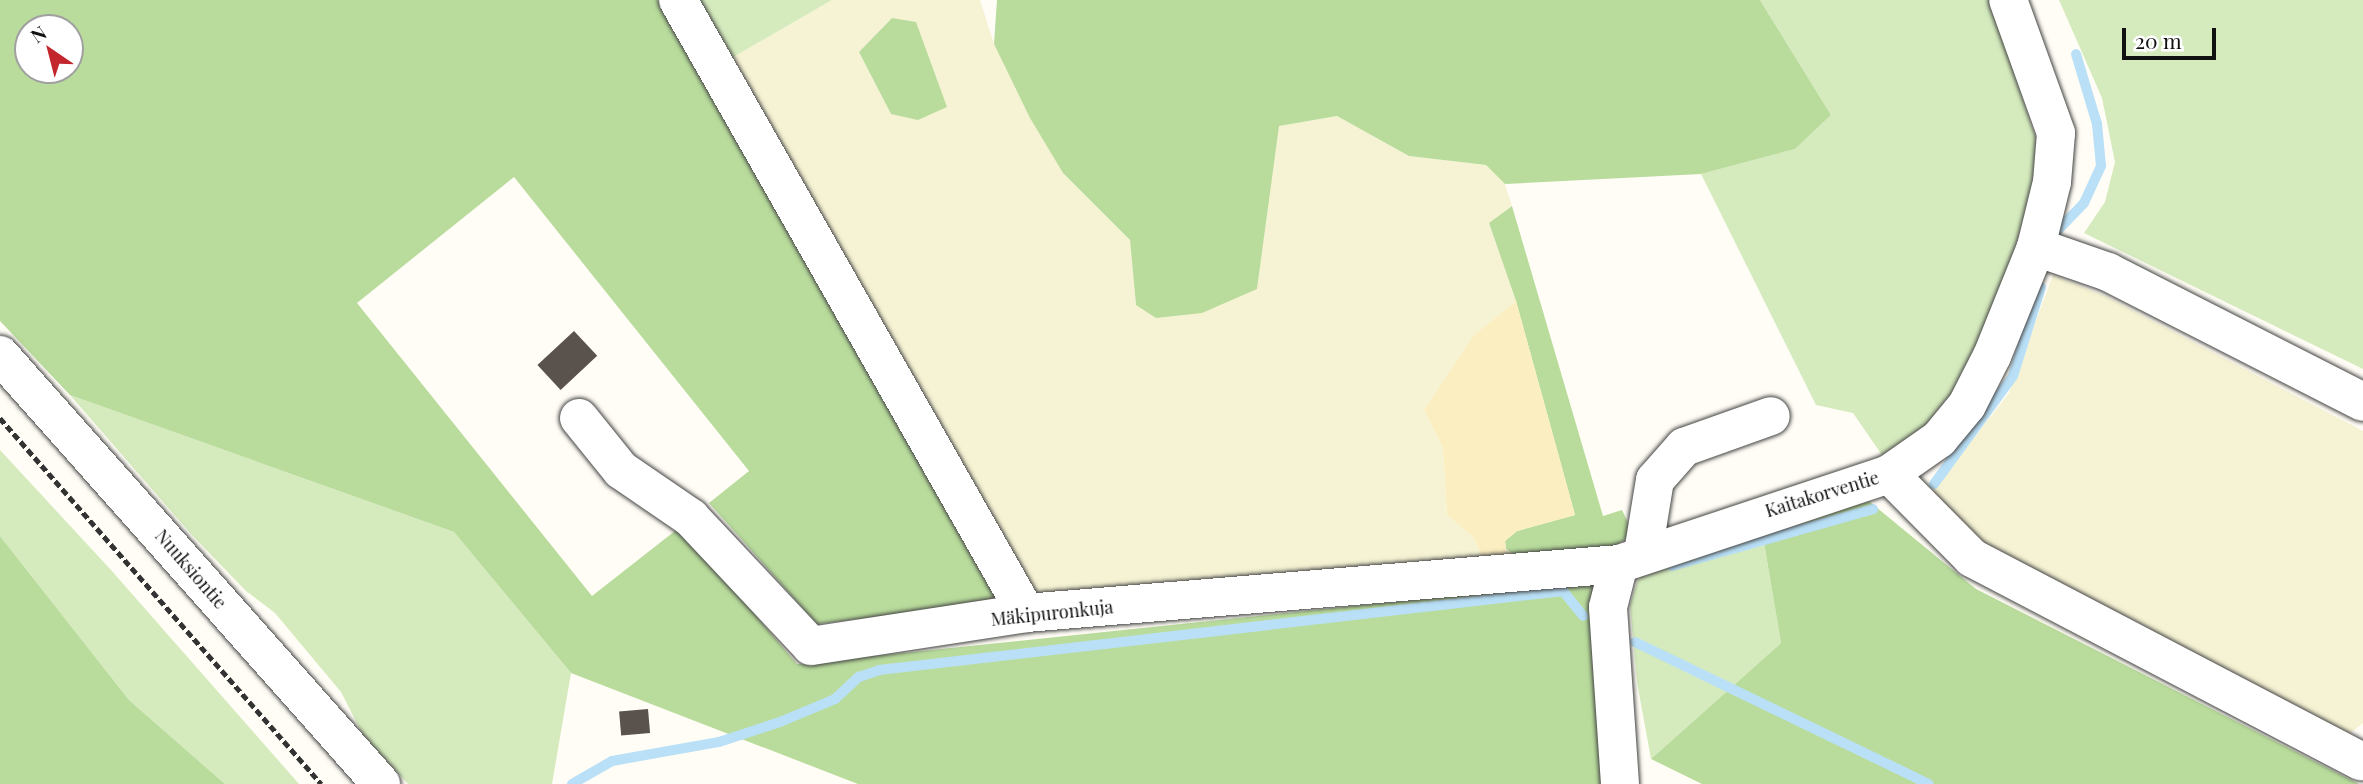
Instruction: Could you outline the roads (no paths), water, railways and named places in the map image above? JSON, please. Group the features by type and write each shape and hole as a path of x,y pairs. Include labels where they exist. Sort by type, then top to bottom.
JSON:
{"street":[{"path":"678,0 1026,613"},
{"name":"Kaitakorventie","path":"1631,558 1889,474 1940,439 1967,405 2036,247 2052,183 2056,134 2008,0"},
{"path":"2036,247 2108,272 2363,402"},
{"name":"Nuuksiontie","path":"0,355 381,784"},
{"path":"1620,784 1608,607 1631,558 1655,480 1684,447 1771,416"},
{"name":"Mäkipuronkuja","path":"579,418 621,470 691,518 811,646 1026,613 1631,558"},
{"path":"1889,474 1972,558 2361,761"}],"waterway":[{"path":"2058,230 2084,203 2101,166 2097,124 2076,54"},
{"path":"1934,484 2013,376 2041,287"},
{"path":"1672,566 1873,509"},
{"path":"572,784 612,761 719,742 780,722 835,699 859,677 879,670 1563,591 1583,616"},
{"path":"1635,642 1929,784"}]}
